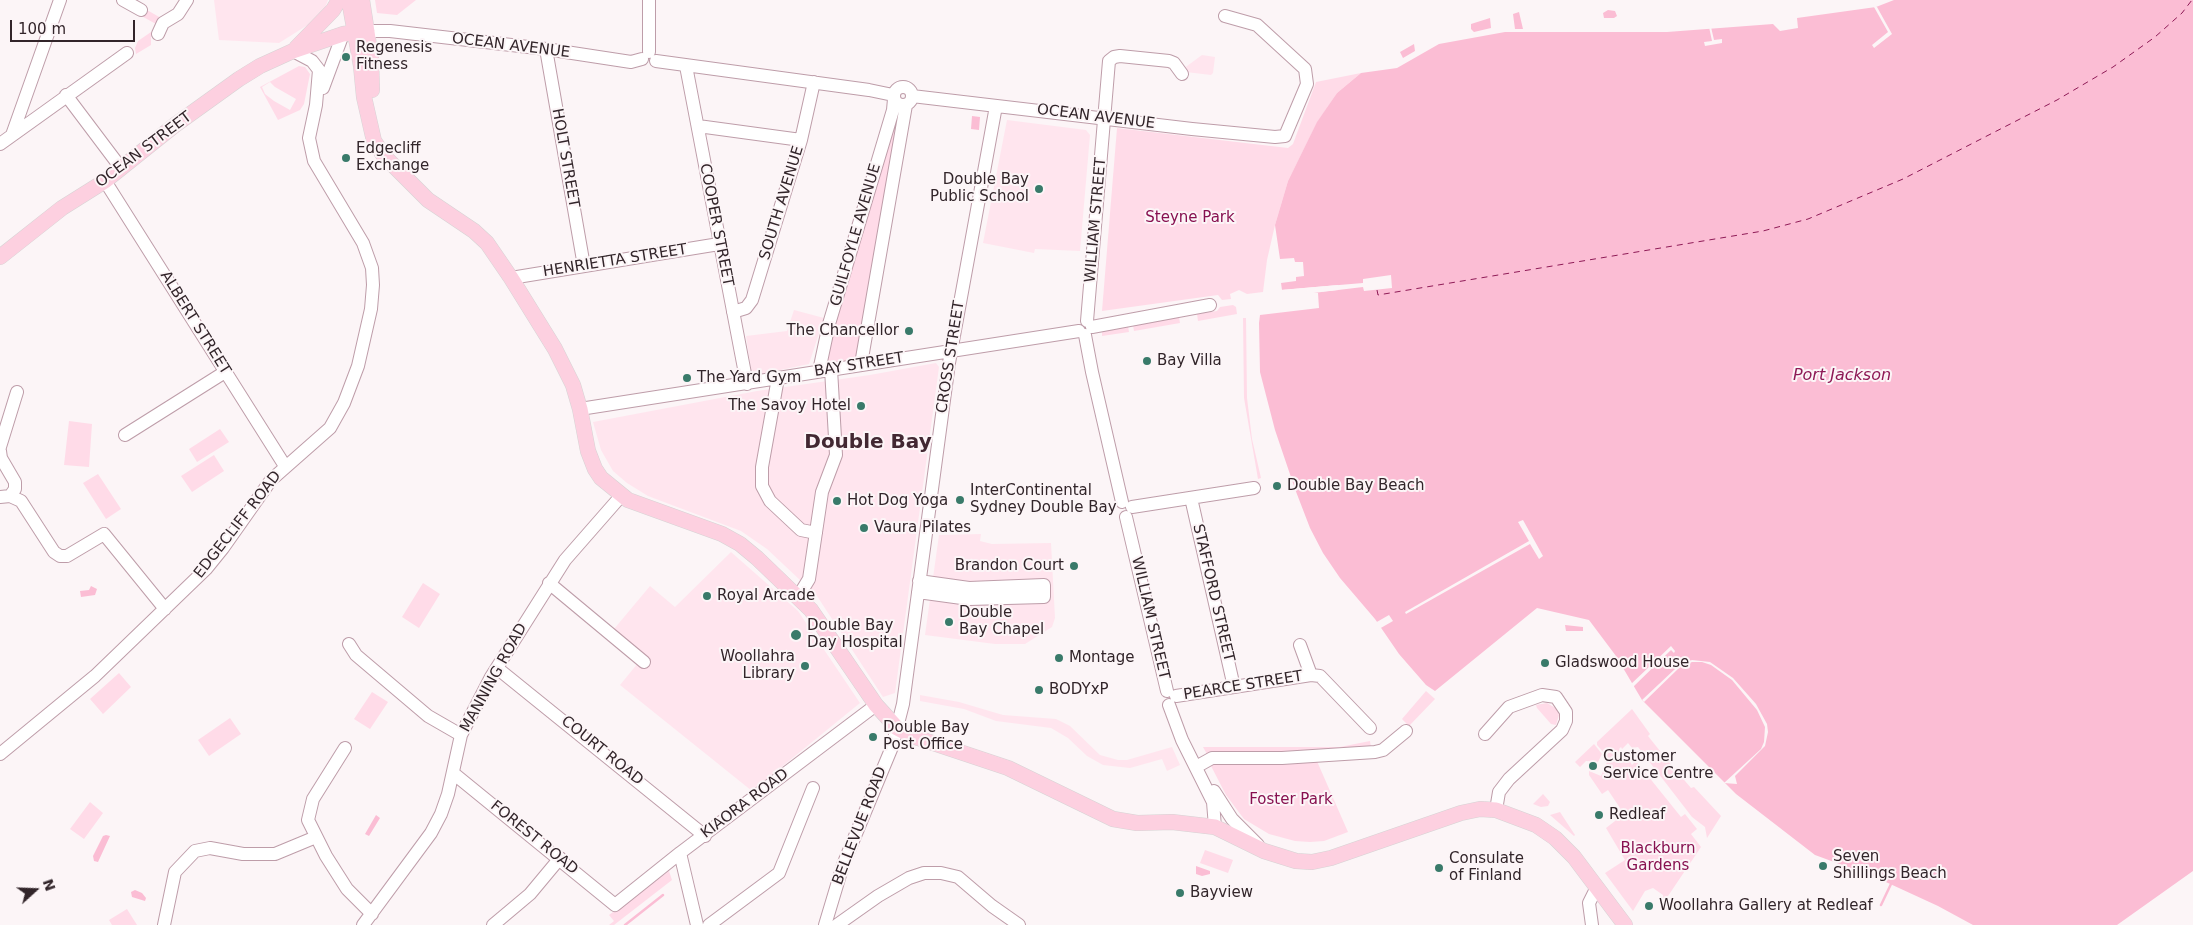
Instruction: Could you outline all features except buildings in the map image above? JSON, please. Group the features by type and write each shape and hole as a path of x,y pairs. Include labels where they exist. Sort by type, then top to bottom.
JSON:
{"main road":[{"path":"293,51 333,10 339,0"},
{"path":"349,0 355,33 372,67 372,98 368,115 374,141 384,156 428,200 474,231 487,243 511,278 565,368 580,409 588,451 596,470 609,486 635,504 710,529 731,539 757,558 798,597 825,629 876,705 897,728 912,736 1008,768 1113,819 1137,823 1172,822 1215,827 1264,850 1296,861 1321,860 1455,814 1480,809 1496,810 1536,825 1548,833 1574,857 1626,925"},
{"path":"355,33 362,0"},
{"name":"OCEAN AVENUE","path":"293,51 355,33"},
{"name":"OCEAN STREET","path":"0,257 62,208 105,181 239,79 262,65 293,51"}],"street":[{"path":"12,135 60,0"},
{"path":"123,0 141,10"},
{"path":"158,34 163,23 178,14 187,0"},
{"path":"649,0 649,57"},
{"name":"OCEAN AVENUE","path":"355,33 390,31 546,49 631,62 649,57 686,66 814,82 894,97 898,104 909,100 996,106 1285,136 1307,84 1307,77 1302,64 1257,25 1224,16"},
{"name":"EDGECLIFF ROAD","path":"316,105 355,33"},
{"name":"HOLT STREET","path":"546,49 584,266"},
{"name":"EDGECLIFF ROAD","path":"0,754 95,676 165,609 217,555 264,489 285,466 330,428 338,416 358,366 373,296 372,268 366,249 317,169 311,152 309,138 316,105 319,70 312,61 293,51"},
{"path":"0,144 126,53"},
{"name":"WILLIAM STREET","path":"1182,74 1174,63 1169,61 1120,56 1114,56 1109,61 1086,328 1092,372 1127,508 1182,740 1213,802 1215,827"},
{"name":"COOPER STREET","path":"686,66 747,384"},
{"name":"SOUTH AVENUE","path":"733,312 746,308 752,300 801,140 814,82"},
{"path":"66,95 121,168"},
{"name":"GUILFOYLE AVENUE","path":"798,597 809,579 822,492 836,455 825,370 829,324 893,110 894,97"},
{"name":"GUILFOYLE AVENUE","path":"861,364 909,100"},
{"name":"CROSS STREET","path":"897,728 903,704 951,350 996,106"},
{"path":"1082,116 1094,127 1103,140"},
{"path":"698,126 801,140"},
{"name":"ALBERT STREET","path":"105,181 285,466"},
{"name":"HENRIETTA STREET","path":"511,278 719,244"},
{"name":"BAY STREET","path":"580,409 747,384 1210,306"},
{"path":"125,435 225,372"},
{"path":"778,378 766,439 761,481 766,495 786,516 801,530 816,533"},
{"path":"0,447 17,392"},
{"path":"0,451 1,458 16,482 15,489 5,496"},
{"path":"1127,508 1254,488"},
{"path":"5,496 21,501 54,552 60,556 67,556 104,534 165,609"},
{"name":"MANNING ROAD","path":"363,925 431,833 441,814 461,735 497,668 565,560 621,496"},
{"name":"STAFFORD STREET","path":"1191,498 1234,687"},
{"path":"549,583 644,662"},
{"path":"918,587 971,593 1021,592"},
{"path":"350,644 356,655 428,716 461,735"},
{"path":"1300,645 1311,675 1320,676 1370,728"},
{"name":"COURT ROAD","path":"497,668 705,836"},
{"name":"PEARCE STREET","path":"1171,697 1311,675"},
{"path":"1484,734 1509,707 1542,695 1556,698 1566,712 1566,721 1562,730 1509,779 1499,792 1496,810"},
{"name":"KIAORA ROAD","path":"615,905 680,853 876,705"},
{"name":"BELLEVUE ROAD","path":"825,925 843,865 892,747 897,728"},
{"path":"1264,850 1232,819 1198,770 1212,758 1282,758 1375,752 1382,750 1406,731"},
{"path":"345,748 313,799 308,820 346,889 372,914"},
{"name":"FOREST ROAD","path":"453,772 615,905"},
{"path":"709,925 779,873 813,788"},
{"path":"164,925 175,872 195,852 210,848 243,854 275,854 316,837"},
{"path":"680,853 698,925"},
{"path":"493,925 530,894 560,858"},
{"path":"836,925 878,896 909,878 924,873 941,873 958,877 992,906 1019,925"},
{"path":"1592,925 1589,903 1597,887"}],"shaded area":[{"path":"214,0 328,0 322,16 279,43 219,40"},
{"path":"1202,55 1215,57 1213,73 1211,75 1186,72 1183,69"},
{"name":"Double Bay Public School","path":"1007,120 1086,130 1090,135 1080,251 1035,249 1034,253 983,243"},
{"path":"794,310 824,318 809,364 752,376 746,336 787,331"},
{"path":"936,363 939,367 895,693 883,697 817,596 767,549 741,531 648,496 627,483 613,471 601,450 593,422 757,391 870,375"},
{"path":"981,534 980,541 992,544 1051,543 1055,618 1052,627 1025,644 995,644 925,635 939,535"},
{"path":"731,552 798,611 860,703 752,791 620,685 638,663 609,635 650,586 675,607"},
{"path":"920,695 959,702 1003,715 1056,719 1070,726 1100,755 1118,760 1127,760 1172,747 1180,765 1167,771 1162,759 1130,768 1103,765 1087,756 1068,738 1051,728 996,721 964,709 920,701"}],"green space":[{"path":"375,0 416,0 397,15 377,13"},
{"path":"140,6 161,18 156,24 136,13"},
{"path":"151,32 151,45 136,54 135,48 138,41"},
{"path":"299,66 305,67 310,74 304,104 300,110 278,120 260,87","holes":["270,82 296,99 290,110 265,94 262,87"]},
{"name":"Steyne Park","path":"1361,73 1337,93 1317,123 1288,181 1267,260 1263,292 1247,294 1239,290 1230,294 1231,299 1222,300 1218,295 1102,311 1117,128 1288,148 1293,144 1316,82"},
{"path":"898,112 902,113 856,359 829,364 825,360"},
{"path":"1233,305 1236,307 1237,314 1198,321 1197,314 1217,311 1220,307"},
{"path":"1179,317 1180,323 1134,331 1133,325"},
{"path":"1243,318 1246,318 1247,398 1252,439 1261,478 1258,479 1244,398"},
{"path":"1128,326 1129,332 1102,336 1102,331"},
{"path":"69,421 92,424 89,467 64,465"},
{"path":"220,429 229,442 197,462 189,449"},
{"path":"214,455 224,471 192,492 181,476"},
{"path":"98,474 121,509 106,519 83,483"},
{"path":"423,583 440,594 419,628 402,617"},
{"path":"119,673 131,687 103,714 90,699"},
{"path":"1426,691 1435,699 1409,726 1402,719"},
{"path":"372,692 388,702 370,729 354,719"},
{"path":"1547,703 1557,709 1559,715 1556,725 1551,724 1536,705"},
{"path":"1632,709 1650,734 1648,736 1668,761 1691,788 1694,787 1721,816 1707,838 1705,827 1692,817 1638,747 1632,748 1628,743 1622,749 1621,747 1617,753 1612,749 1604,753 1597,745 1597,742"},
{"path":"230,718 241,734 209,756 198,740"},
{"path":"1370,741 1371,748 1208,756 1203,747 1340,747"},
{"path":"1594,744 1602,754 1598,762 1586,761 1580,767 1575,762"},
{"name":"Blackburn Gardens","path":"1624,751 1632,765 1636,761 1681,817 1685,814 1697,829 1691,834 1701,847 1664,902 1663,895 1653,888 1645,891 1633,911 1605,873 1625,860 1606,828 1624,814 1608,790 1602,794 1589,775 1589,771 1601,776 1607,762 1604,761 1605,755 1611,752 1617,757"},
{"name":"Foster Park","path":"1316,759 1348,832 1324,841 1310,842 1295,841 1269,834 1244,819 1226,795 1210,764"},
{"path":"1543,794 1550,802 1548,806 1541,807 1533,804"},
{"path":"90,802 103,813 84,839 70,829"},
{"path":"1560,812 1575,835 1574,836 1550,815"},
{"path":"1205,850 1233,860 1228,873 1200,863"},
{"path":"669,871 672,880 614,925 609,925 614,921 609,915"},
{"path":"127,909 137,925 112,925 109,920"}],"water":[{"name":"Port Jackson","path":"1894,0 2193,0 2193,871 2117,925 1973,925 1938,906 1875,877 1815,855 1736,794 1642,700 1616,656 1589,620 1537,608 1435,691 1426,685 1399,654 1375,619 1340,578 1323,553 1310,528 1295,489 1275,430 1260,372 1260,315 1319,308 1318,293 1308,293 1338,290 1338,285 1282,290 1281,283 1296,281 1296,277 1304,276 1303,262 1295,262 1294,258 1280,259 1275,225 1288,181 1317,122 1337,93 1361,73 1397,68 1439,44 1505,32 1667,32 1773,24 1780,31 1798,28 1797,18 1876,7"},
{"path":"1608,10 1615,11 1617,16 1614,18 1604,18 1603,13"},
{"path":"1519,12 1523,29 1515,29 1513,14"},
{"path":"1490,18 1491,28 1474,32 1471,29 1471,24"},
{"path":"1414,44 1415,51 1403,58 1400,52"},
{"path":"972,116 980,117 979,130 971,129"},
{"path":"91,586 97,589 95,595 81,597 80,591 89,590"},
{"path":"1565,625 1583,627 1583,631 1566,631"},
{"path":"376,815 380,818 369,836 365,834"},
{"path":"103,836 110,836 98,862 94,861 93,856"},
{"path":"1196,866 1210,871 1210,874 1202,876 1196,874"},
{"path":"135,890 142,893 146,898 145,901 132,897 131,892"}],"pier":[{"path":"1874,7 1877,7 1892,34 1874,48 1872,45 1888,32"},
{"path":"1709,27 1711,27 1714,40 1722,39 1722,43 1705,46 1704,42 1712,41"},
{"path":"1391,275 1392,288 1364,291 1363,287 1305,294 1307,291 1336,287 1283,293 1280,290 1363,283 1363,279"},
{"path":"1523,520 1543,556 1539,559 1530,544 1406,614 1405,612 1529,541 1518,522"},
{"path":"1389,615 1393,621 1379,629 1375,623"},
{"path":"1671,646 1675,651 1674,653 1671,650 1632,688 1630,685"},
{"path":"1692,660 1710,662 1733,678 1756,704 1767,724 1768,732 1765,746 1735,776 1737,784 1724,783 1761,749 1764,742 1765,727 1757,710 1732,680 1711,665 1702,662 1692,662 1680,667 1644,702 1642,700 1675,669 1683,663"}],"waterway":[{"path":"1881,905 1891,884"},
{"path":"625,925 663,895"}],"ferry route":[{"path":"1377,290 1378,295 1763,231 1808,219 1903,179 2057,100 2113,67 2155,37 2182,13 2192,0"}],"place":[{"name":"Regenesis Fitness","path":"346,57"},
{"name":"Edgecliff Exchange","path":"346,158"},
{"name":"Double Bay Public School","path":"1039,189"},
{"name":"The Chancellor","path":"909,331"},
{"name":"Bay Villa","path":"1147,361"},
{"name":"The Yard Gym","path":"687,378"},
{"name":"The Savoy Hotel","path":"861,406"},
{"name":"Double Bay Beach","path":"1277,486"},
{"name":"InterContinental Sydney Double Bay","path":"960,500"},
{"name":"Hot Dog Yoga","path":"837,501"},
{"name":"Vaura Pilates","path":"864,528"},
{"name":"Brandon Court","path":"1074,566"},
{"name":"Royal Arcade","path":"707,596"},
{"name":"Double Bay Chapel","path":"949,622"},
{"name":"Double Bay Day Hospital","path":"796,635"},
{"name":"Montage","path":"1059,658"},
{"name":"Gladswood House","path":"1545,663"},
{"name":"Woollahra Library","path":"805,666"},
{"name":"BODYxP","path":"1039,690"},
{"name":"Double Bay Post Office","path":"873,737"},
{"name":"Customer Service Centre","path":"1593,766"},
{"name":"Redleaf","path":"1599,815"},
{"name":"Seven Shillings Beach","path":"1823,866"},
{"name":"Consulate of Finland","path":"1439,868"},
{"name":"Bayview","path":"1180,893"},
{"name":"Woollahra Gallery at Redleaf","path":"1649,906"}],"district":[{"name":"Double Bay","path":"868,443"}]}
